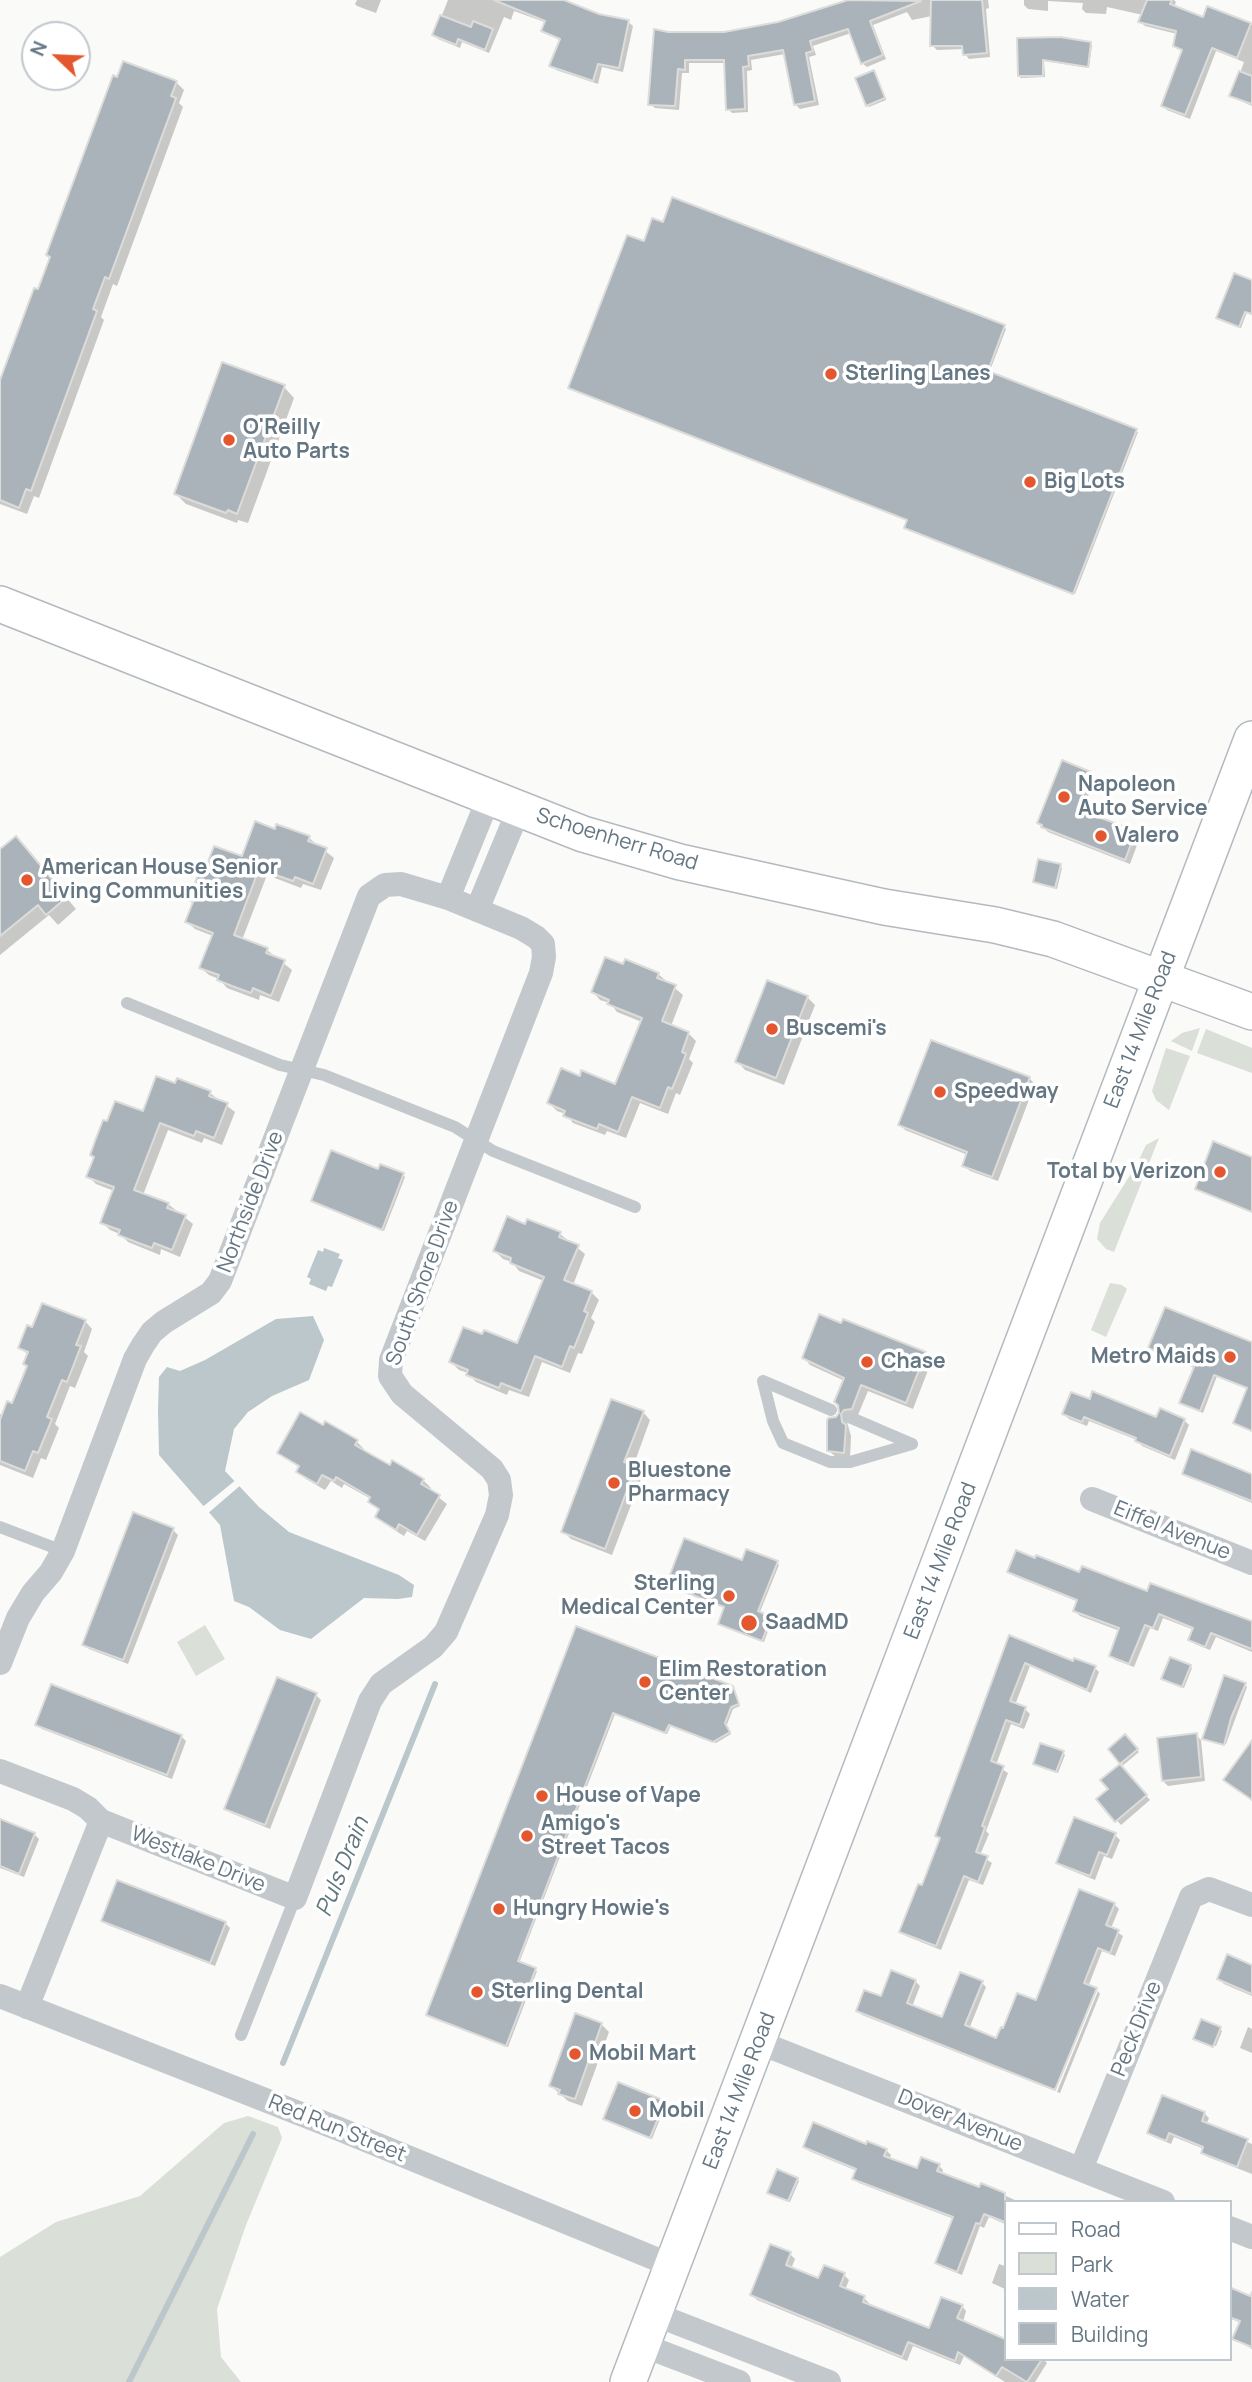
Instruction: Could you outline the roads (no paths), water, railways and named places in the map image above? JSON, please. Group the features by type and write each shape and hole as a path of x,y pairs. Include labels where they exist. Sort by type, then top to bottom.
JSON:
{"main road":[{"name":"Schoenherr Road","path":"0,604 583,834 680,862 884,907 1011,928 1053,939 1162,977 1252,1013"},
{"name":"East 14 Mile Road","path":"628,2382 1252,739"}],"street":[{"path":"462,904 504,803"},
{"name":"Northside Drive","path":"0,1663 18,1618 63,1551 135,1359 143,1345 152,1332 164,1322 211,1293 220,1282 369,896 385,885 401,884 462,904"},
{"name":"South Shore Drive","path":"295,1898 370,1701 381,1684 433,1647 446,1632 498,1515 501,1495 499,1480 492,1469 402,1394 390,1376 391,1360 541,973 544,957 543,944 536,937 462,904"},
{"name":"Eiffel Avenue","path":"1092,1499 1252,1563"},
{"name":"Westlake Drive","path":"0,1771 73,1799 88,1808 101,1821 295,1898"},
{"path":"27,2007 101,1821"},
{"name":"Peck Drive","path":"1081,2169 1191,1897 1209,1889 1252,1905"},
{"name":"Red Run Street","path":"0,1996 326,2124 673,2266"},
{"name":"Dover Avenue","path":"758,2042 1158,2200"},
{"path":"1231,2229 1252,2237"},
{"path":"648,2330 739,2382"},
{"path":"648,2330 829,2382"}],"lane":[{"path":"127,1003 280,1065 324,1075 455,1127 493,1151 635,1206"},
{"path":"831,1410 762,1381 783,1443 830,1462 849,1462 912,1444 849,1417"},
{"path":"0,1527 63,1551"},
{"path":"242,2035 295,1898"}],"water":[{"path":"324,1248 340,1254 338,1258 343,1260 332,1287 328,1286 326,1291 309,1284 311,1279 307,1277 318,1250 323,1252"},
{"path":"313,1316 324,1340 309,1380 272,1396 248,1412 234,1429 225,1471 259,1507 289,1532 399,1575 414,1585 412,1597 364,1598 311,1639 280,1630 249,1607 234,1601 220,1525 159,1455 158,1410 159,1377 167,1367 180,1371 205,1360 276,1319"}],"waterway":[{"name":"Puls Drain","path":"283,2063 435,1684"},
{"name":"Puls Drain","path":"129,2382 253,2134"}],"place":[{"name":"Sterling Lanes","path":"831,374"},
{"name":"O'Reilly Auto Parts","path":"229,440"},
{"name":"Big Lots","path":"1030,482"},
{"name":"Napoleon Auto Service","path":"1064,797"},
{"name":"Valero","path":"1101,836"},
{"name":"American House Senior Living Communities","path":"27,880"},
{"name":"Buscemi's","path":"772,1029"},
{"name":"Speedway","path":"940,1092"},
{"name":"Total by Verizon","path":"1220,1172"},
{"name":"Metro Maids","path":"1230,1357"},
{"name":"Chase","path":"867,1362"},
{"name":"Bluestone Pharmacy","path":"614,1483"},
{"name":"Sterling Medical Center","path":"729,1596"},
{"name":"SaadMD","path":"749,1623"},
{"name":"Elim Restoration Center","path":"645,1682"},
{"name":"House of Vape","path":"542,1796"},
{"name":"Amigo's Street Tacos","path":"527,1836"},
{"name":"Hungry Howie's","path":"499,1909"},
{"name":"Sterling Dental","path":"477,1992"},
{"name":"Mobil Mart","path":"575,2054"},
{"name":"Mobil","path":"635,2111"}]}
